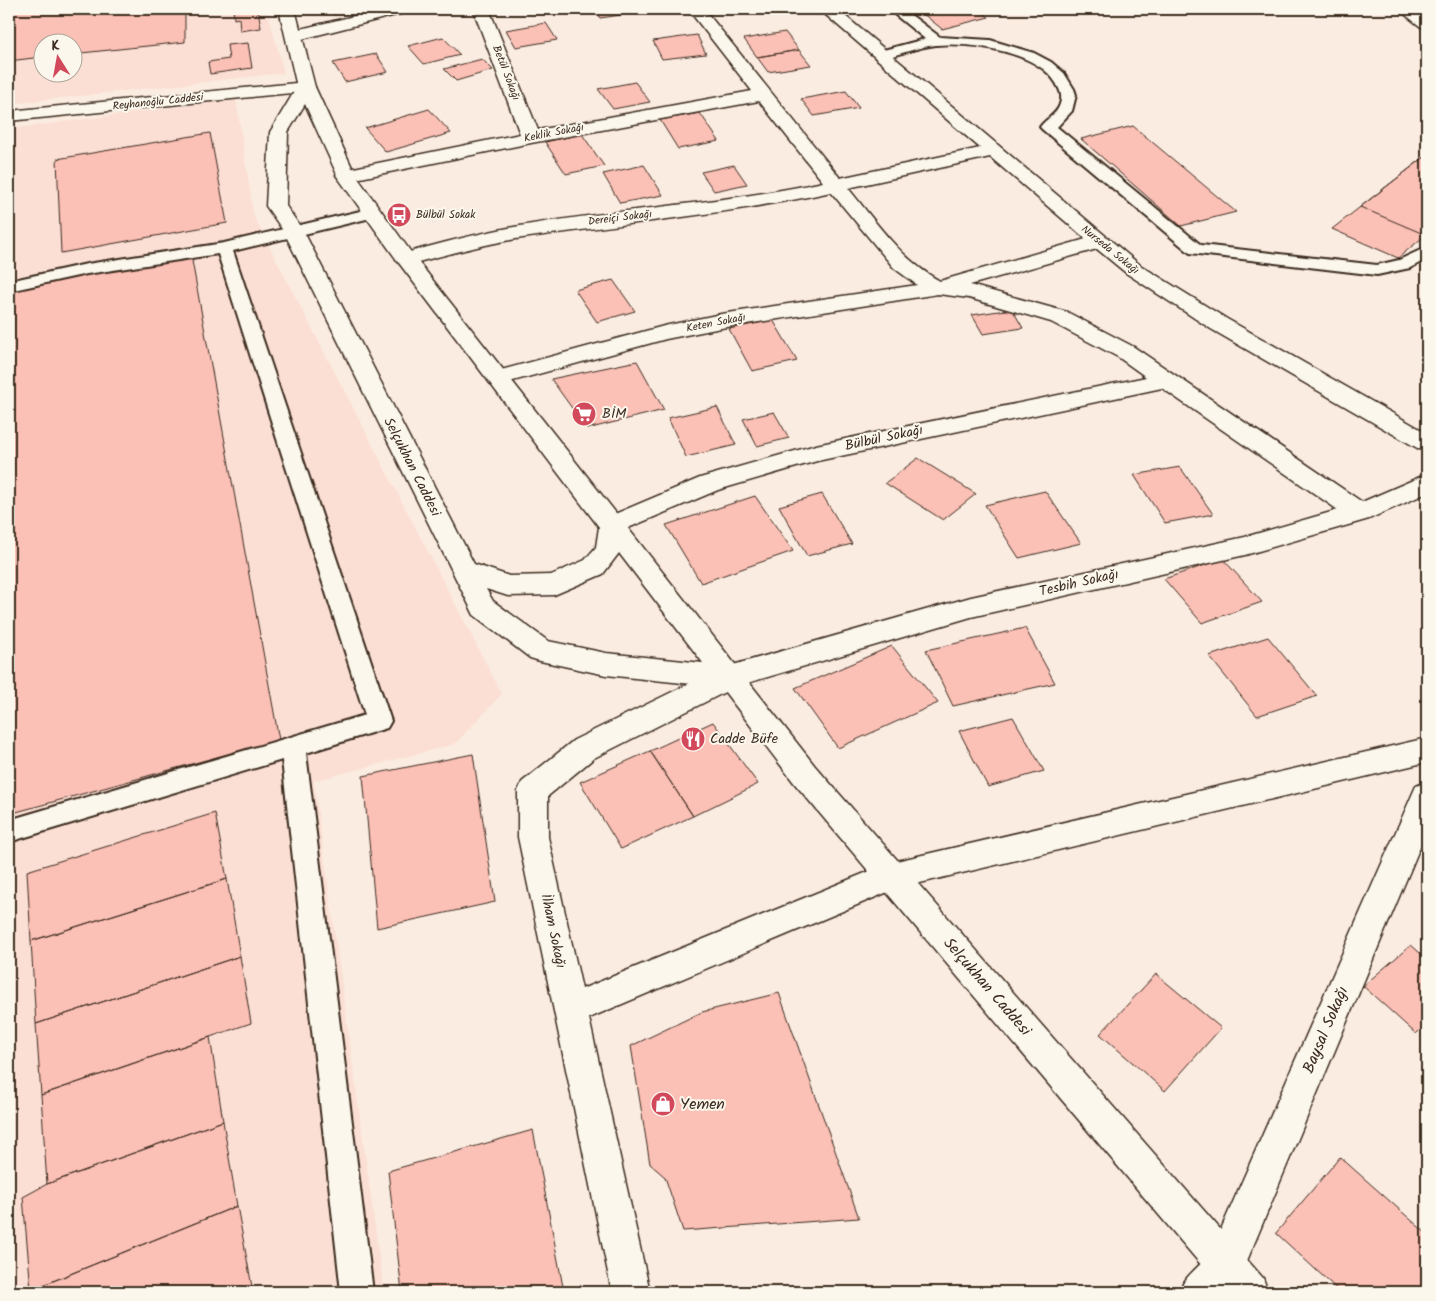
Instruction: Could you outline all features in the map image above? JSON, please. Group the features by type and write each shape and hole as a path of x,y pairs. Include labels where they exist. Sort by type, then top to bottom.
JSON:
{"street":[{"name":"Selçukhan Caddesi","path":"287,9 306,87 346,175 406,259 805,775 1237,1279"},
{"path":"294,36 402,9"},
{"name":"Betül Sokağı","path":"481,9 531,137"},
{"path":"696,9 762,95 901,264 916,276 938,288 971,292 1059,318 1126,352 1360,513"},
{"name":"Nurseda Sokağı","path":"827,9 1098,242 1133,269 1173,296 1427,443"},
{"path":"1406,9 1427,23"},
{"name":"Selçukhan Caddesi","path":"306,87 279,132 276,206 294,232 483,608 540,650 606,664 729,677"},
{"name":"Reyhanoğlu Caddesi","path":"9,116 306,87"},
{"name":"Keklik Sokağı","path":"346,175 531,137 762,95"},
{"name":"Dereiçi Sokağı","path":"406,259 469,242 515,233 593,221 744,204 804,193 993,151"},
{"path":"938,288 1098,242"},
{"name":"Keten Sokağı","path":"498,378 664,333 720,321 938,288"},
{"name":"Bülbül Sokağı","path":"612,525 709,484 807,455 1166,380"},
{"name":"Tesbih Sokağı","path":"729,677 971,608 1245,546 1360,513 1427,483"},
{"path":"465,572 508,586 554,585 594,566 608,549 612,525"},
{"name":"İlham Sokağı","path":"630,1292 533,837 533,791 584,749 729,677"},
{"path":"570,1010 892,876 1427,750"},
{"name":"Baysal Sokağı","path":"1198,1292 1213,1281 1237,1279 1427,795"}],"lane":[{"path":"895,9 937,41"},
{"path":"881,55 937,41 976,43 1001,47 1025,54 1050,68 1065,84 1068,102 1066,110 1048,127 1196,249 1377,270 1404,264 1427,252"},
{"path":"9,286 87,269 224,248 373,213"},
{"path":"9,831 379,721 224,248"},
{"path":"293,747 357,1292"}],"shaded area":[{"path":"9,9 267,9 284,73 9,104"},
{"path":"236,99 254,217 502,694 455,744 314,781 384,1292 9,1292 9,129"}],"building":[{"path":"9,9 185,9 185,42 82,53 82,32 32,32 32,58 9,61"},
{"path":"233,9 258,9 261,28 240,31 239,18 234,19"},
{"path":"331,9 363,9 363,10 334,15"},
{"path":"595,9 617,9 621,15 600,18"},
{"path":"917,9 977,9 989,17 942,29"},
{"path":"546,23 557,40 516,47 506,30"},
{"path":"785,32 799,50 757,57 744,39"},
{"path":"697,35 706,54 662,59 653,41"},
{"path":"443,37 460,55 424,64 408,46"},
{"path":"248,43 252,68 210,74 208,62 229,59 227,45"},
{"path":"799,50 811,65 768,72 757,57"},
{"path":"376,54 388,72 345,82 333,63"},
{"path":"482,59 493,70 456,81 444,69"},
{"path":"635,82 650,102 613,109 598,89"},
{"path":"846,91 859,108 814,116 801,99"},
{"path":"429,109 451,133 386,152 365,128"},
{"path":"700,113 719,141 678,149 660,120"},
{"path":"1133,126 1236,212 1181,226 1081,139"},
{"path":"210,133 227,223 61,253 57,159"},
{"path":"582,134 604,166 566,174 545,142"},
{"path":"1427,155 1426,235 1360,207"},
{"path":"1427,155 1427,234 1398,258 1332,229"},
{"path":"644,165 663,195 620,203 603,174"},
{"path":"734,165 747,184 714,191 701,172"},
{"path":"191,255 279,740 9,814 9,290"},
{"path":"613,280 635,311 597,322 575,290"},
{"path":"1012,309 1023,328 983,334 972,315"},
{"path":"773,320 797,361 752,371 729,329"},
{"path":"637,361 664,410 587,429 551,379"},
{"path":"717,407 736,445 686,457 668,418"},
{"path":"774,412 789,438 757,446 743,419"},
{"path":"918,458 976,494 943,520 885,483"},
{"path":"1180,467 1213,514 1165,523 1134,475"},
{"path":"1045,491 1081,543 1019,558 985,505"},
{"path":"822,494 852,544 807,556 779,506"},
{"path":"755,496 793,551 701,583 666,525"},
{"path":"1223,559 1262,602 1202,623 1164,579"},
{"path":"1025,628 1055,683 953,706 926,650"},
{"path":"1268,637 1317,696 1257,716 1209,656"},
{"path":"892,646 938,703 838,748 795,688"},
{"path":"1013,717 1044,771 988,787 959,731"},
{"path":"713,722 758,784 693,816 650,751"},
{"path":"650,751 693,816 621,849 580,782"},
{"path":"473,754 495,902 377,928 363,776"},
{"path":"215,813 227,879 31,941 27,871"},
{"path":"227,879 240,956 36,1024 31,941"},
{"path":"1411,945 1427,959 1427,1023 1416,1034 1363,986"},
{"path":"240,956 251,1023 41,1095 36,1024"},
{"path":"1156,974 1221,1028 1165,1091 1100,1034"},
{"path":"779,993 859,1218 683,1231 665,1177 650,1164 631,1046 702,1012"},
{"path":"210,1037 223,1121 47,1184 41,1095"},
{"path":"223,1121 237,1206 31,1290 23,1197 47,1184"},
{"path":"533,1130 564,1292 402,1292 388,1171"},
{"path":"1340,1157 1427,1234 1427,1292 1340,1292 1276,1233"},
{"path":"237,1206 253,1292 31,1292 31,1290"}],"place":[{"name":"Bülbül Sokak","path":"399,215"},
{"name":"BİM","path":"584,414"},
{"name":"Cadde Büfe","path":"693,739"},
{"name":"Yemen","path":"663,1104"}]}
